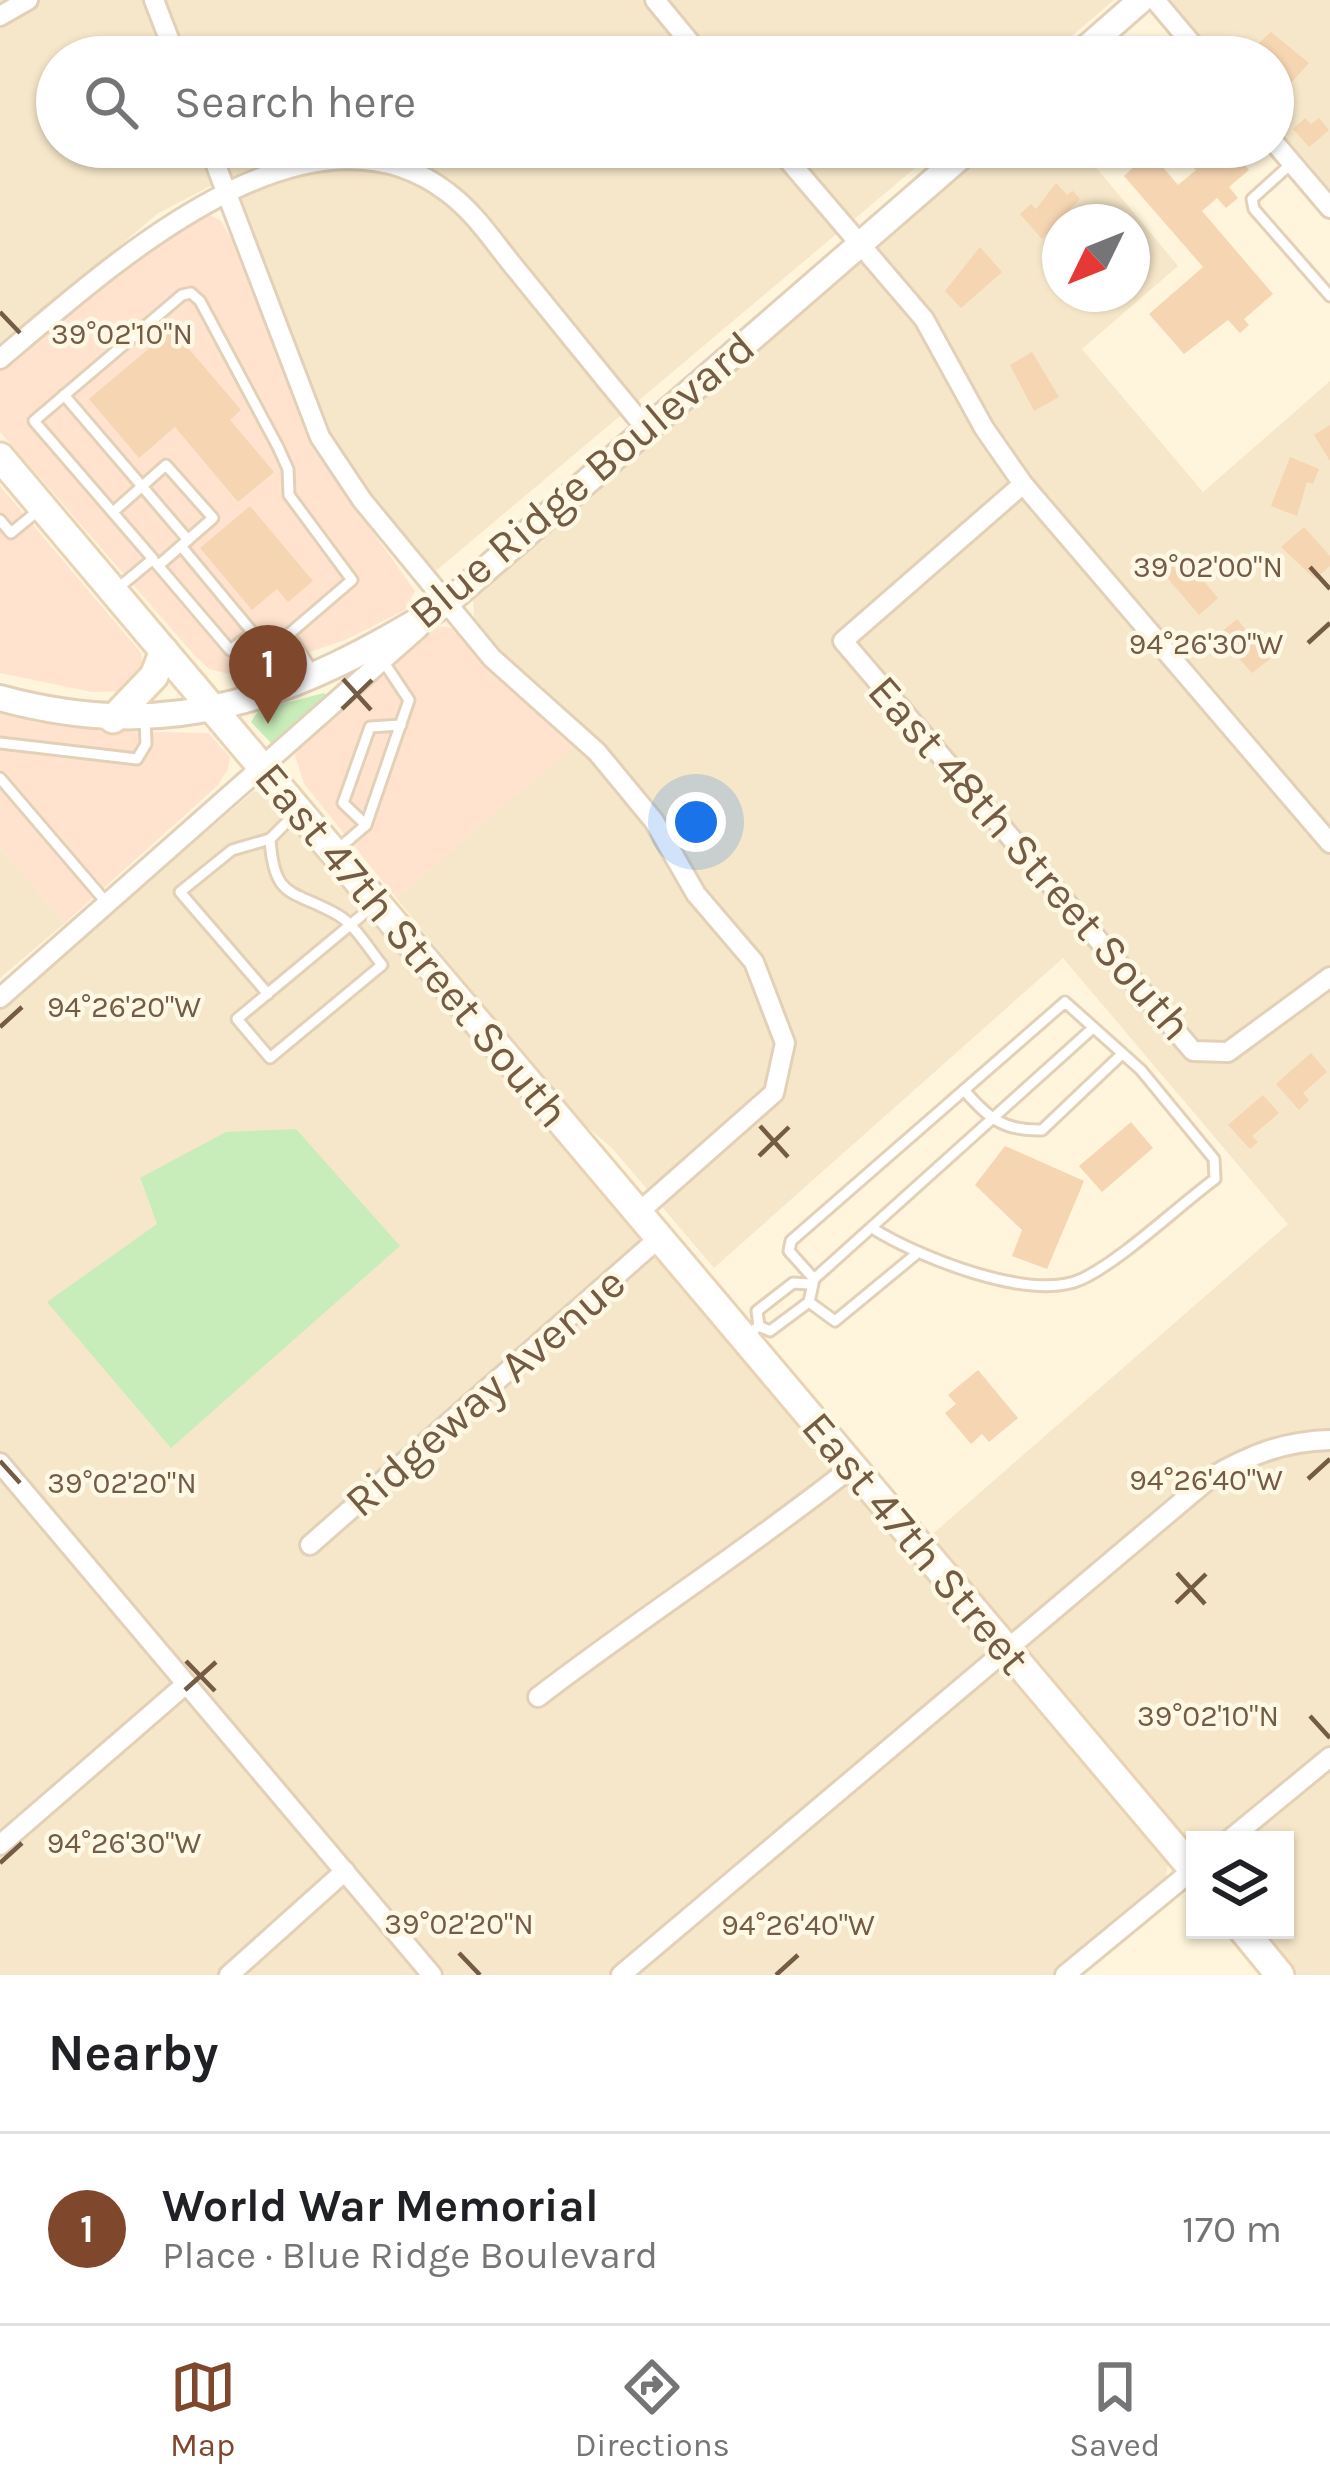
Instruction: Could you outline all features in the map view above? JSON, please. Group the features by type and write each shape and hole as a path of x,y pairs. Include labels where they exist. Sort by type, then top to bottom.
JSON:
{"main road":[{"name":"East 47th Street South","path":"0,458 638,1213"},
{"path":"113,719 154,676 164,651"},
{"name":"East 47th Street","path":"638,1213 751,1332 852,1467 1186,1861"},
{"path":"1250,1939 1280,1975"}],"street":[{"path":"0,16 28,0"},
{"path":"154,0 168,36"},
{"path":"655,0 685,36"},
{"path":"1100,36 1141,0"},
{"path":"1154,0 1184,36"},
{"path":"1294,165 1330,208"},
{"name":"Ridgeway Avenue","path":"217,168 320,437 362,500 491,658 597,752 654,821 696,894 754,962 785,1043 774,1094 638,1213"},
{"path":"0,358 151,234 226,193 313,168"},
{"path":"402,168 426,177 468,211 648,431"},
{"path":"794,168 924,319 984,428 1023,484 1330,844"},
{"name":"Blue Ridge Boulevard","path":"0,698 46,711 145,719 210,707 315,676 364,654 447,603 949,168"},
{"name":"East 48th Street South","path":"1023,484 844,640 1193,1051 1228,1052 1330,977"},
{"path":"0,998 447,603"},
{"name":"Ridgeway Avenue","path":"310,1545 659,1238"},
{"path":"622,1975 1210,1478 1249,1454 1330,1440"},
{"path":"0,1462 432,1975"},
{"path":"538,1697 657,1606 755,1544 852,1467"},
{"path":"0,1845 186,1684"},
{"path":"1240,1831 1330,1757"},
{"path":"229,1975 345,1870"},
{"path":"1065,1975 1186,1877"}],"lane":[{"path":"1286,168 1252,199 1254,209 1330,296"},
{"path":"64,395 142,487 253,633 273,640 289,634 352,580 289,495 288,469 278,447 200,302 191,293 182,295 64,395 34,421 230,650 253,633"},
{"path":"112,512 166,465 213,518 113,592"},
{"path":"0,520 7,538 42,507"},
{"path":"289,634 315,676"},
{"path":"334,853 366,825 410,700 383,660"},
{"path":"0,743 137,759 146,744 145,719"},
{"path":"366,825 343,803 370,727 401,724"},
{"path":"0,778 108,904"},
{"path":"268,994 180,892 232,850 270,839 298,811"},
{"path":"270,839 272,870 283,887 350,926 382,965 270,1058 237,1019 350,926 382,911"},
{"path":"362,941 382,911"},
{"path":"812,1282 789,1251 791,1241 1065,1001 1122,1054 1214,1159 1215,1179 1080,1280 1035,1286 915,1255 872,1228"},
{"path":"812,1282 793,1282 757,1311 751,1332 770,1330 809,1301 812,1282 1094,1028"},
{"path":"964,1090 991,1121 1016,1131 1042,1130 1122,1054"},
{"path":"809,1301 826,1319 835,1321 915,1255"}],"shaded area":[{"path":"0,0 1114,0 1072,36 36,36 36,168 915,168 431,575 373,502 324,426 231,175 157,214 0,348"},
{"path":"1171,0 1330,0 1330,195 1294,153 1294,36 1197,36"},
{"path":"967,168 1096,168 1126,204 1042,204 1042,312 1125,312 1082,349 1203,492 1330,381 1330,1975 1298,1975 1268,1939 1294,1939 1294,1831 1186,1831 1186,1843 928,1538 1288,1224 1063,958 714,1268 612,1148 574,1116 396,898 590,731 518,671 474,620 473,597"},
{"path":"210,215 220,220 231,238 314,450 415,591 405,610 345,640 237,676 209,669 196,657 0,432 0,371 146,248"},
{"path":"1150,232 1178,266 1150,290"},
{"path":"0,486 141,653 144,672 124,691 92,692 0,673"},
{"path":"437,626 453,628 499,680 576,744 396,898 304,784 295,755 313,730"},
{"path":"0,710 35,722 103,731 208,733 230,757 228,769 218,785 65,923 0,848"},
{"path":"254,791 267,794 1169,1858 1165,1883 1053,1975 0,1975 0,1009","holes":["140,1179 400,1246 157,1223"]},
{"path":"0,848 65,923 0,978"}],"green space":[{"path":"324,693 328,698 275,747 251,722 259,710"},
{"path":"296,1129 400,1246 171,1448 47,1302 157,1224 140,1178 226,1132"}],"building":[{"path":"1294,51 1309,63 1294,80"},
{"path":"1305,118 1311,124 1319,118 1329,130 1309,147 1294,128"},
{"path":"1133,168 1164,168 1178,185 1194,168 1247,168 1229,187 1238,198 1226,208 1217,198 1202,211 1273,294 1244,319 1249,325 1240,333 1228,320 1184,354 1149,314 1203,267 1124,176"},
{"path":"1056,183 1067,195 1073,191 1080,199 1075,204 1042,204 1042,239 1020,214 1031,204 1036,209"},
{"path":"980,247 1002,272 961,308 945,291"},
{"path":"172,329 241,410 230,420 274,472 238,502 175,427 139,458 89,399"},
{"path":"1032,352 1059,397 1034,411 1010,365"},
{"path":"1330,425 1330,461 1314,435"},
{"path":"1290,457 1319,469 1313,484 1307,482 1297,516 1271,506"},
{"path":"250,506 313,581 288,602 277,589 252,610 200,548"},
{"path":"1304,527 1330,556 1330,566 1315,579 1281,547"},
{"path":"1179,552 1218,598 1199,615 1160,569"},
{"path":"1237,619 1270,659 1252,673 1218,635"},
{"path":"1311,1053 1327,1072 1303,1093 1309,1100 1299,1110 1276,1084"},
{"path":"1263,1095 1279,1113 1252,1136 1258,1142 1250,1149 1228,1125"},
{"path":"1131,1122 1153,1148 1102,1192 1079,1166"},
{"path":"1005,1146 1084,1181 1047,1269 1012,1256 1022,1230 975,1185"},
{"path":"978,1370 1018,1418 989,1442 982,1434 971,1444 945,1413 956,1404 948,1395"}],"place":[{"name":"World War Memorial","path":"268,724"}]}
